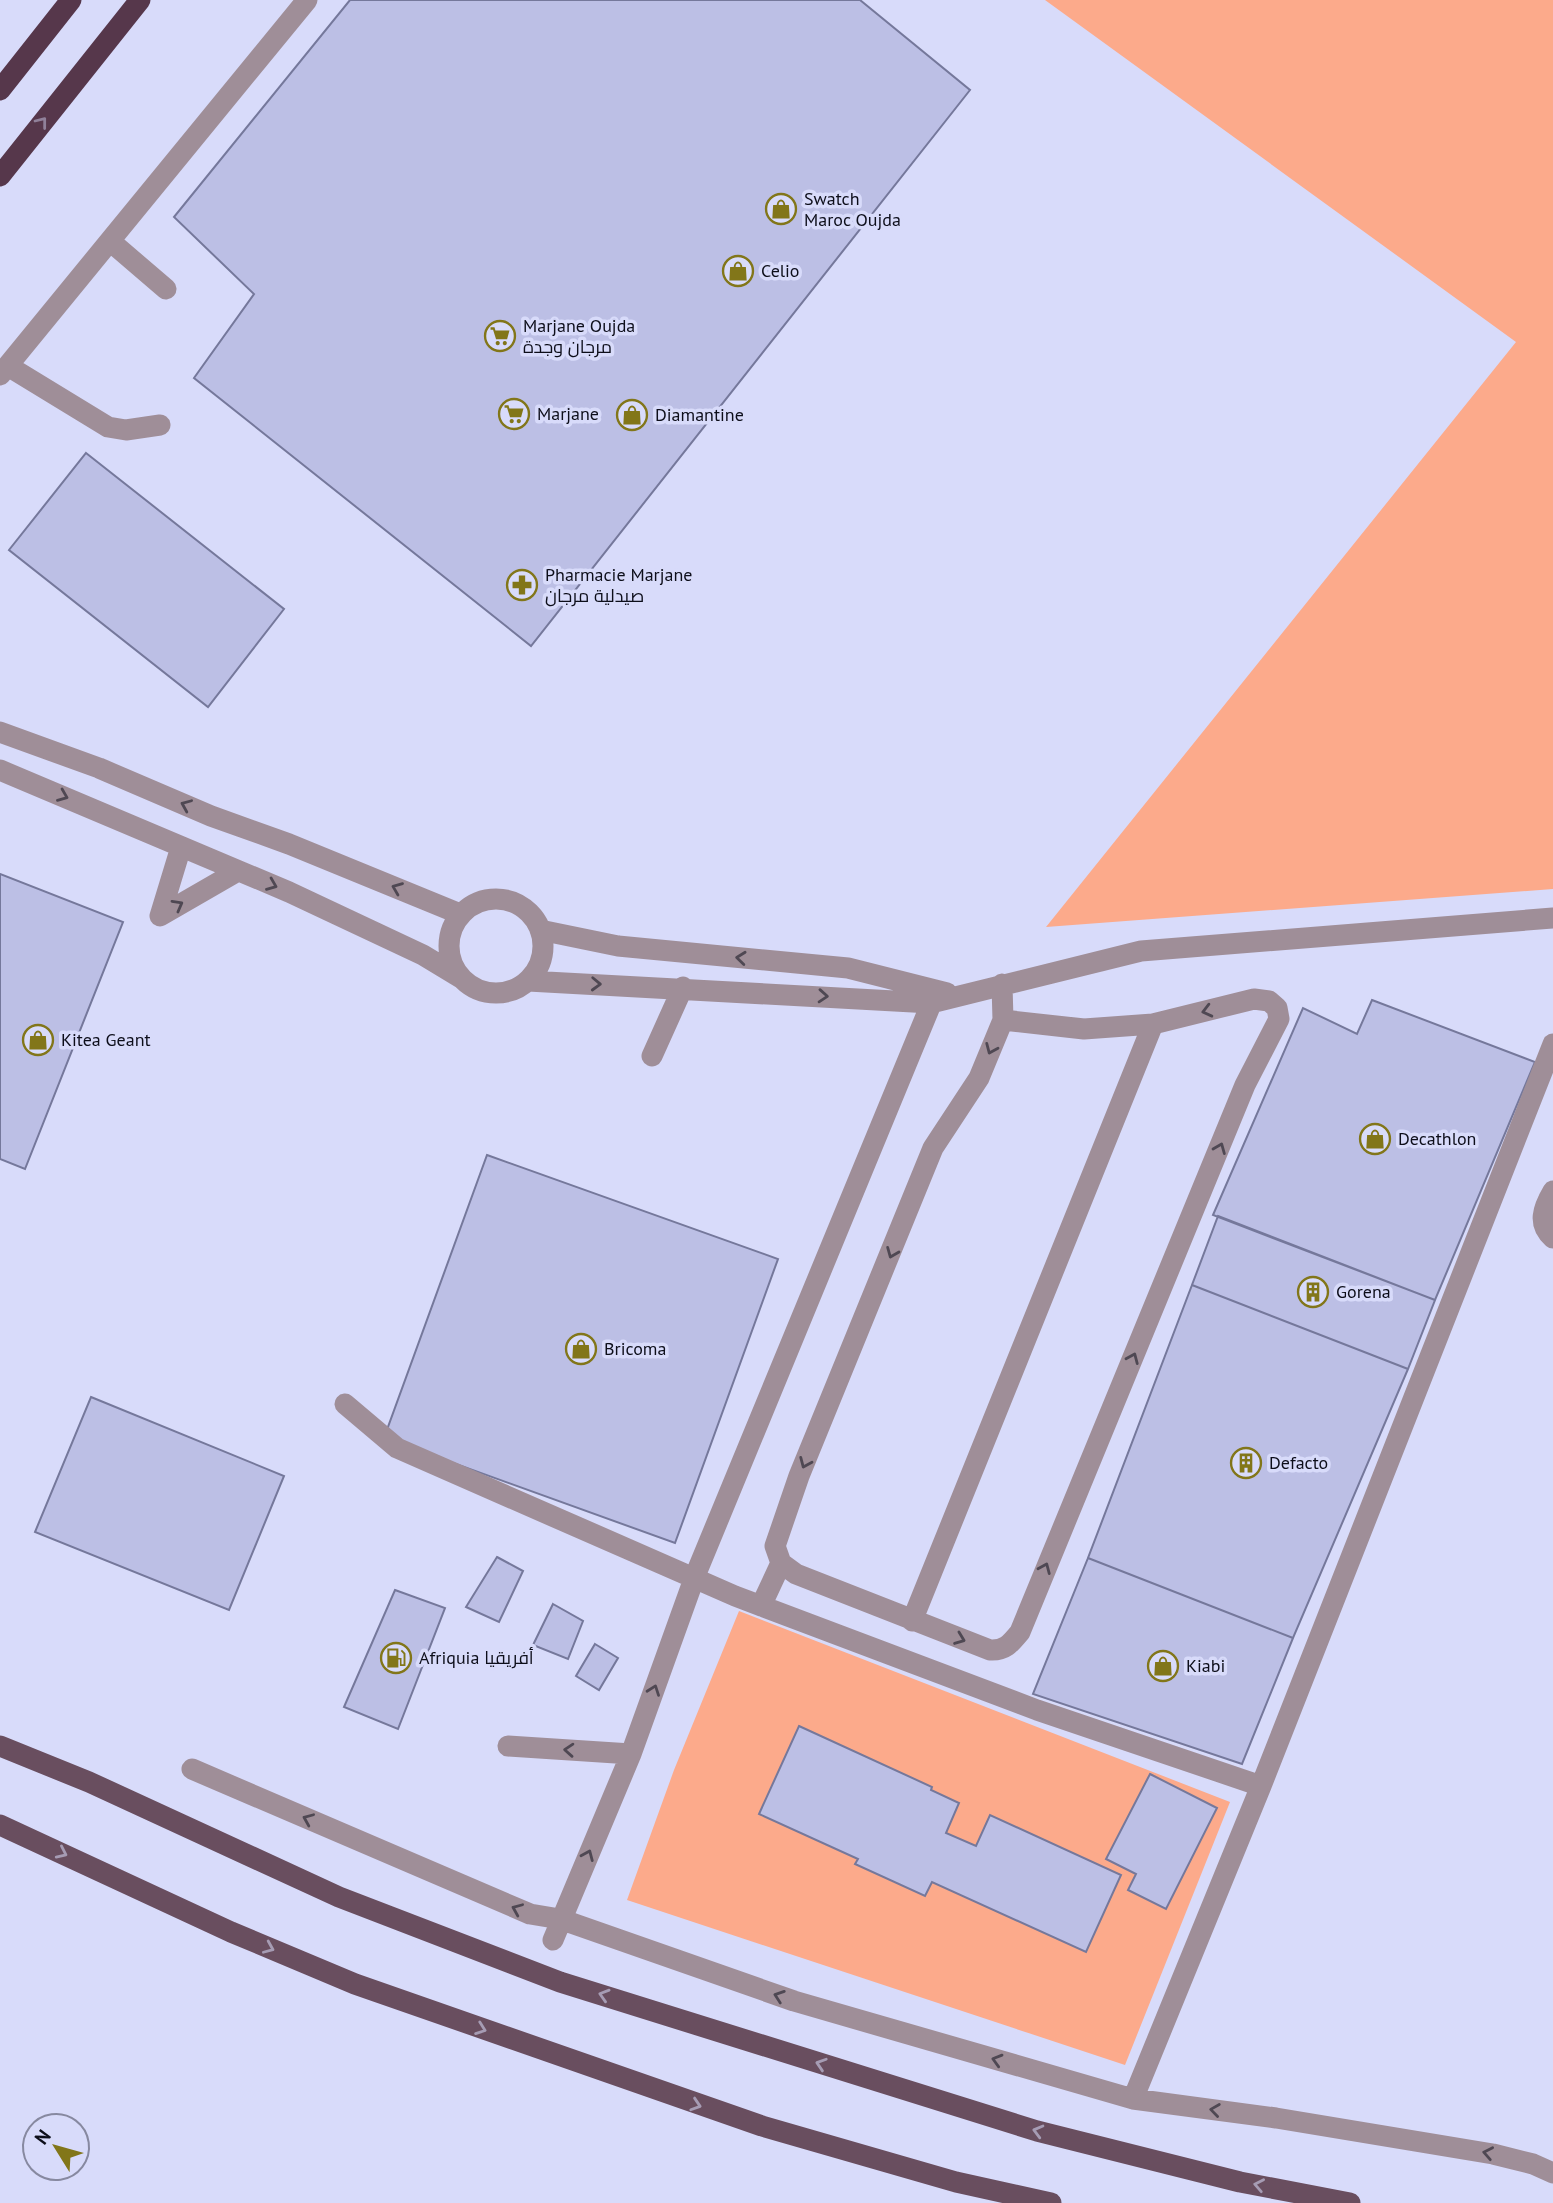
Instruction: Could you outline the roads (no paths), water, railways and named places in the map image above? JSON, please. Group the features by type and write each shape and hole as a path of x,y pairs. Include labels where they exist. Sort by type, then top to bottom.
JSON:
{"highway":[{"path":"0,90 71,0"},
{"path":"0,176 140,0"}],"main road":[{"path":"0,1746 89,1782 339,1897 560,1982 1037,2131 1240,2182 1350,2203"},
{"path":"0,1825 243,1937 355,1984 519,2043 762,2126 956,2182 1051,2203"}],"street":[{"path":"160,425 127,430 108,427 4,370 307,0"},
{"path":"110,240 166,289"},
{"path":"0,732 99,768 211,816 289,844 460,914"},
{"path":"0,770 289,892 423,955 474,988 497,994 513,990 527,981 540,962 543,946 540,930 529,912 516,903 500,898 474,904 460,914 452,928 448,944 452,965 461,978"},
{"path":"181,847 160,916 238,871"},
{"path":"527,981 940,996 1141,951 1553,918"},
{"path":"540,930 618,946 848,968 940,996"},
{"path":"1002,984 1003,1020 979,1078 933,1148 799,1476 775,1546 781,1563 796,1574 912,1621 999,1651 1009,1646 1020,1632 1245,1085 1279,1019 1277,1008 1269,1001 1254,999 1153,1024 1084,1029 1003,1020"},
{"path":"652,1056 683,987"},
{"path":"553,1940 631,1754 695,1576 940,996"},
{"path":"912,1621 1153,1024"},
{"path":"1133,2099 1261,1786 1553,1044"},
{"path":"1553,1191 1543,1214 1545,1230 1553,1238"},
{"path":"345,1404 397,1448 761,1606 1037,1710 1261,1786"},
{"path":"761,1606 781,1563"},
{"path":"508,1746 631,1754"},
{"path":"192,1769 530,1914 560,1919 794,2001 1133,2099 1276,2118 1493,2154 1533,2164 1553,2173"}],"place":[{"name":"Swatch Maroc Oujda","path":"781,209"},
{"name":"Celio","path":"738,271"},
{"name":"Marjane Oujda مرجان وجدة","path":"500,336"},
{"name":"Marjane","path":"514,414"},
{"name":"Diamantine","path":"632,415"},
{"name":"Pharmacie Marjane صيدلية مرجان","path":"522,585"},
{"name":"Kitea Geant","path":"38,1040"},
{"name":"Decathlon","path":"1375,1139"},
{"name":"Gorena","path":"1313,1292"},
{"name":"Bricoma","path":"581,1349"},
{"name":"Defacto","path":"1246,1463"},
{"name":"Afriquia أفريقيا","path":"396,1658"},
{"name":"Kiabi","path":"1163,1666"}]}
